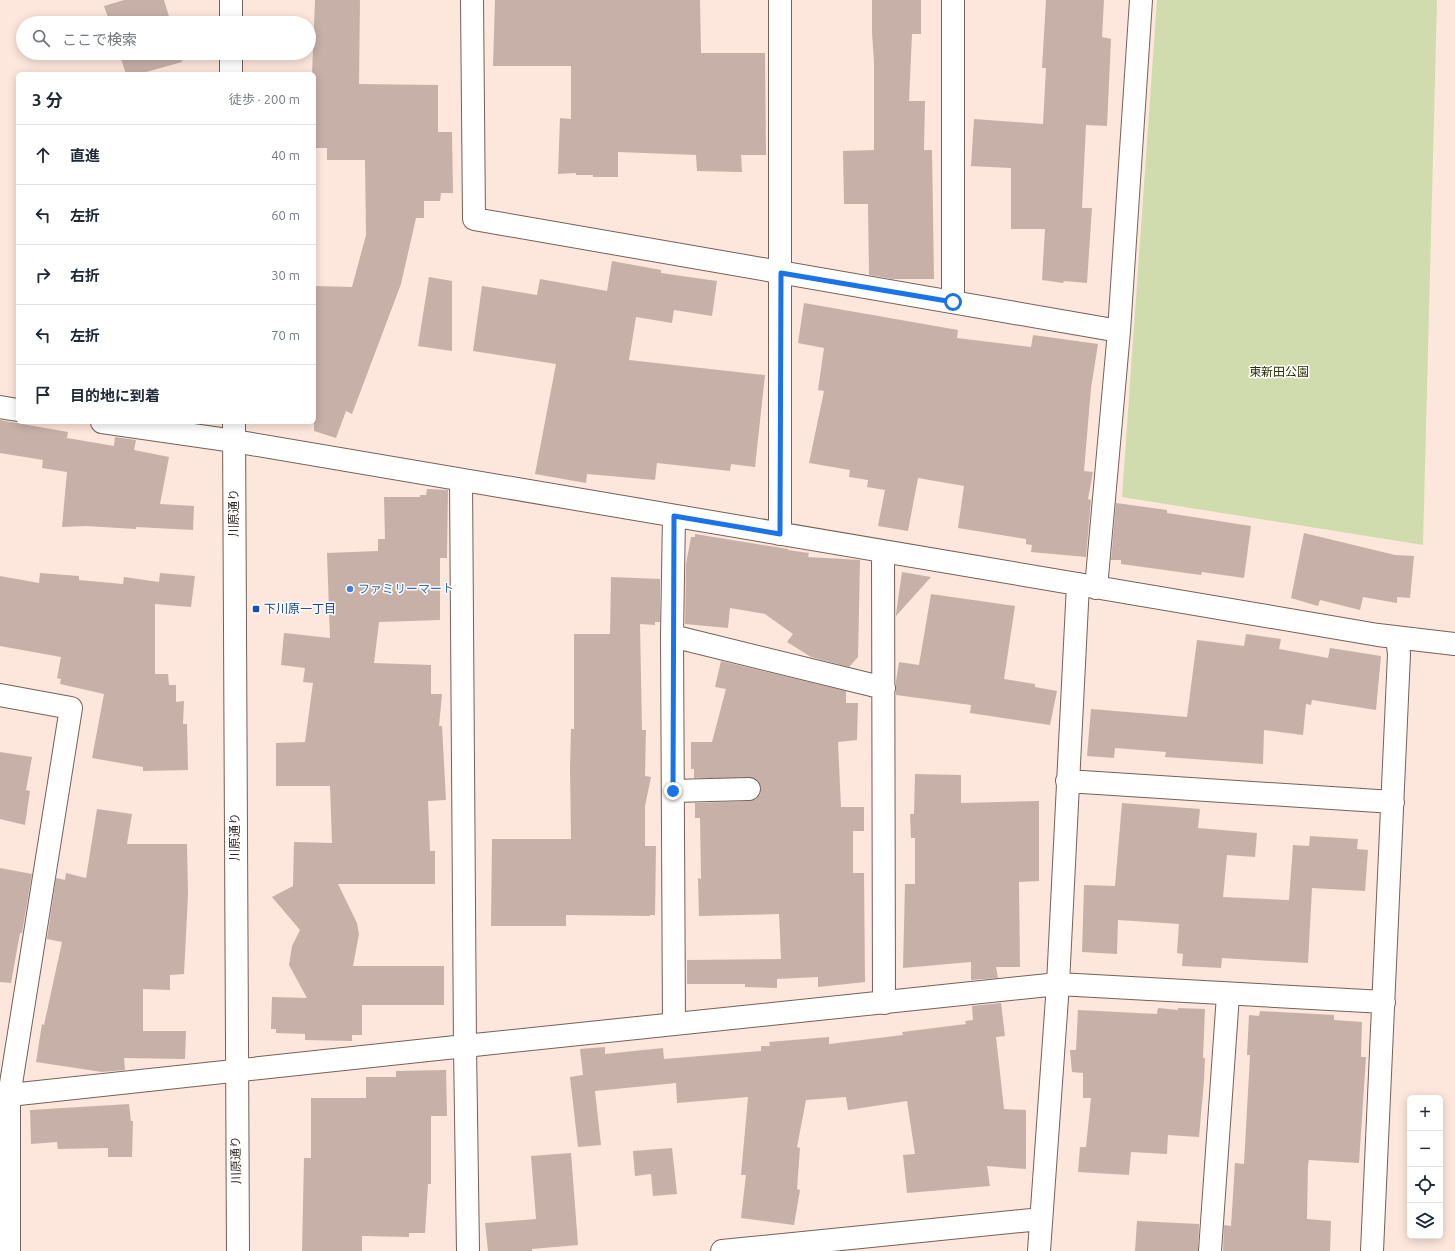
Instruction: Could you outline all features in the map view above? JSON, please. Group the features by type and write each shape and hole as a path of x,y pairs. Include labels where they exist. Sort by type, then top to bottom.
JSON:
{"street":[{"path":"231,0 231,16"},
{"path":"472,0 474,219 1119,331"},
{"path":"780,0 780,534"},
{"path":"953,0 953,302"},
{"path":"1039,1251 1058,984 1067,781 1087,586 1119,331 1141,0"},
{"path":"231,60 232,72"},
{"path":"0,407 16,410"},
{"path":"128,424 234,432 461,480 1397,638 1455,644"},
{"name":"川原通り","path":"234,432 235,1072 238,1251"},
{"path":"461,480 468,1251"},
{"path":"674,516 672,636 674,1024"},
{"path":"883,551 884,1002"},
{"path":"672,636 884,688"},
{"path":"1372,1251 1400,654 1397,638"},
{"path":"0,695 71,708 4,1096 9,1251"},
{"path":"1067,781 1393,802"},
{"path":"673,791 749,790"},
{"path":"4,1096 1058,984 1228,995 1384,1002"},
{"path":"1210,1251 1228,995"},
{"path":"722,1251 1041,1219"}],"green space":[{"name":"東新田公園","path":"1157,0 1437,0 1423,545 1122,497"}],"building":[{"path":"124,0 164,0 169,16 108,16 104,6"},
{"path":"315,0 360,0 359,84 438,85 438,132 452,132 453,193 441,193 440,201 424,201 424,218 416,218 401,284 352,414 346,411 336,438 314,431 314,424 316,424 316,286 352,287 366,235 365,160 327,160 327,148 316,148 316,72 312,72 313,60 316,60 316,16 314,16"},
{"path":"495,0 700,0 701,53 765,53 766,155 741,155 742,172 697,171 696,155 618,152 618,177 593,177 593,175 576,175 576,173 558,174 560,118 571,119 571,66 493,66"},
{"path":"872,0 921,0 921,34 912,34 909,101 925,101 924,150 932,150 934,279 893,279 869,275 868,204 844,204 843,151 874,150"},
{"path":"1046,0 1104,0 1102,37 1111,39 1107,126 1086,125 1082,208 1092,208 1087,283 1064,281 1063,283 1042,280 1045,229 1011,229 1011,168 971,166 974,119 1043,124 1046,68 1042,68"},
{"path":"121,60 182,60 182,62 146,72 125,72"},
{"path":"612,261 661,270 661,273 717,281 712,316 674,310 672,323 636,317 629,360 765,375 755,467 731,464 730,471 657,463 655,480 587,474 586,483 535,474 556,364 473,351 482,286 537,295 540,279 607,291"},
{"path":"429,277 452,281 452,351 418,346"},
{"path":"804,303 958,330 957,338 1031,347 1033,335 1098,344 1091,388 1084,471 1093,472 1088,499 1091,500 1086,557 1031,552 1032,545 1026,544 1026,539 958,528 964,486 918,478 908,531 878,526 885,490 867,487 868,480 849,477 850,470 809,463 824,391 818,390 824,348 798,343"},
{"path":"0,420 68,432 67,438 114,446 115,437 136,440 134,450 169,457 160,504 194,506 193,530 136,527 136,529 86,526 62,527 67,472 42,468 43,460 0,453"},
{"path":"427,489 448,490 447,558 440,558 440,620 379,622 374,663 431,665 431,694 442,694 439,726 442,726 446,800 428,801 430,851 435,851 435,884 338,884 357,923 359,934 353,966 444,966 444,1005 362,1005 362,1035 352,1035 352,1041 305,1040 305,1034 276,1033 276,1029 271,1029 272,997 307,998 289,965 292,946 300,930 272,897 293,886 294,842 332,843 330,786 276,786 276,743 305,742 313,683 303,682 305,668 281,665 284,633 330,638 327,553 378,551 378,539 385,539 384,497 420,497 420,495 426,495"},
{"path":"1116,503 1167,510 1167,513 1251,526 1244,578 1202,572 1201,575 1121,564 1121,560 1111,560"},
{"path":"1304,533 1395,555 1414,556 1410,598 1397,597 1397,603 1363,597 1360,610 1320,600 1318,606 1291,598"},
{"path":"695,534 809,553 808,557 860,560 858,657 849,667 811,657 787,642 793,634 765,614 730,608 728,628 685,624 686,564 691,537 695,537"},
{"path":"902,572 931,577 896,616 896,614"},
{"path":"40,573 79,576 79,580 123,584 124,577 159,582 160,573 195,576 191,607 155,604 155,674 168,674 169,685 176,685 176,702 184,701 183,724 187,724 188,770 143,771 143,767 92,758 104,694 60,684 61,679 57,678 61,657 0,646 0,576 39,583"},
{"path":"611,577 660,579 660,622 655,622 655,625 640,624 642,730 646,730 645,776 651,777 645,806 645,846 656,846 655,915 566,915 566,926 491,926 492,839 571,839 570,767 571,729 574,729 574,634 610,634"},
{"path":"931,594 1015,606 1004,679 1035,684 1035,687 1057,691 1050,725 970,713 971,705 896,695 896,681 899,662 919,665"},
{"path":"1246,634 1281,639 1279,649 1328,658 1330,648 1381,656 1376,710 1312,700 1311,705 1306,704 1303,735 1264,730 1263,764 1165,757 1166,752 1115,748 1114,758 1087,756 1091,709 1187,717 1197,640 1244,646"},
{"path":"721,661 846,691 846,703 858,703 857,740 838,742 841,807 864,807 864,831 853,831 853,873 864,873 865,982 818,987 818,977 777,979 777,988 745,987 745,984 687,984 687,960 781,959 779,914 699,916 698,878 701,879 700,818 695,818 695,803 750,801 756,799 760,795 761,789 759,782 755,778 694,778 694,769 691,769 691,742 712,742 726,689 715,687"},
{"path":"0,752 32,757 26,790 30,791 25,825 0,819"},
{"path":"915,774 961,775 961,803 1039,801 1039,881 1019,882 1020,967 996,967 998,978 971,980 971,962 903,968 905,884 915,884 915,838 911,838 910,814 914,814"},
{"path":"1122,803 1200,809 1198,828 1257,833 1255,857 1227,855 1223,897 1289,900 1293,845 1309,846 1310,836 1358,839 1357,849 1368,850 1365,891 1312,888 1308,963 1222,958 1221,968 1182,966 1183,954 1177,953 1179,924 1118,920 1117,954 1082,952 1084,885 1115,886"},
{"path":"97,809 132,814 127,844 187,844 188,895 184,974 170,975 170,990 143,989 143,1031 186,1031 185,1059 124,1058 125,1070 102,1072 36,1062 42,1024 44,1025 62,942 47,939 56,878 65,880 66,873 86,878"},
{"path":"0,868 32,874 22,933 20,933 11,983 0,982"},
{"path":"1001,1003 1005,1036 996,1037 1004,1109 1026,1110 1026,1169 987,1166 990,1186 907,1193 903,1155 915,1154 907,1101 848,1110 846,1097 806,1100 797,1147 800,1148 797,1189 800,1190 794,1225 741,1218 746,1175 741,1175 748,1097 677,1103 676,1083 595,1091 601,1145 578,1147 570,1077 583,1075 580,1049 605,1047 605,1054 663,1048 664,1059 761,1051 761,1046 770,1046 769,1042 829,1037 829,1044 903,1035 902,1032 966,1024 965,1021 973,1020 972,1006"},
{"path":"1158,1008 1178,1010 1178,1008 1205,1009 1203,1058 1205,1058 1204,1081 1199,1137 1168,1135 1167,1154 1131,1152 1129,1175 1078,1172 1080,1147 1086,1147 1091,1098 1083,1098 1083,1073 1072,1072 1070,1050 1076,1050 1078,1010 1157,1014"},
{"path":"1260,1011 1334,1015 1334,1020 1362,1022 1361,1057 1366,1057 1359,1163 1309,1160 1308,1165 1307,1219 1331,1221 1330,1251 1223,1251 1224,1225 1231,1226 1235,1163 1244,1164 1250,1055 1247,1055 1249,1015 1259,1016"},
{"path":"446,1070 447,1116 431,1116 431,1184 428,1184 425,1233 409,1233 409,1237 362,1236 362,1251 302,1251 304,1158 311,1158 311,1098 366,1098 366,1077 396,1077 396,1071"},
{"path":"129,1104 131,1121 133,1121 132,1157 108,1157 108,1148 58,1149 57,1142 31,1144 30,1110"},
{"path":"672,1148 677,1194 653,1196 651,1174 635,1176 633,1151"},
{"path":"571,1153 578,1245 532,1249 532,1251 488,1251 485,1223 536,1219 531,1156"},
{"path":"1137,1221 1199,1224 1198,1251 1135,1251"}],"place":[{"name":"ファミリーマート","path":"350,589"},
{"name":"下川原一丁目","path":"256,609"}],"route":[{"path":"673,791 672,636 674,516 780,534 781,273 953,302"}]}
